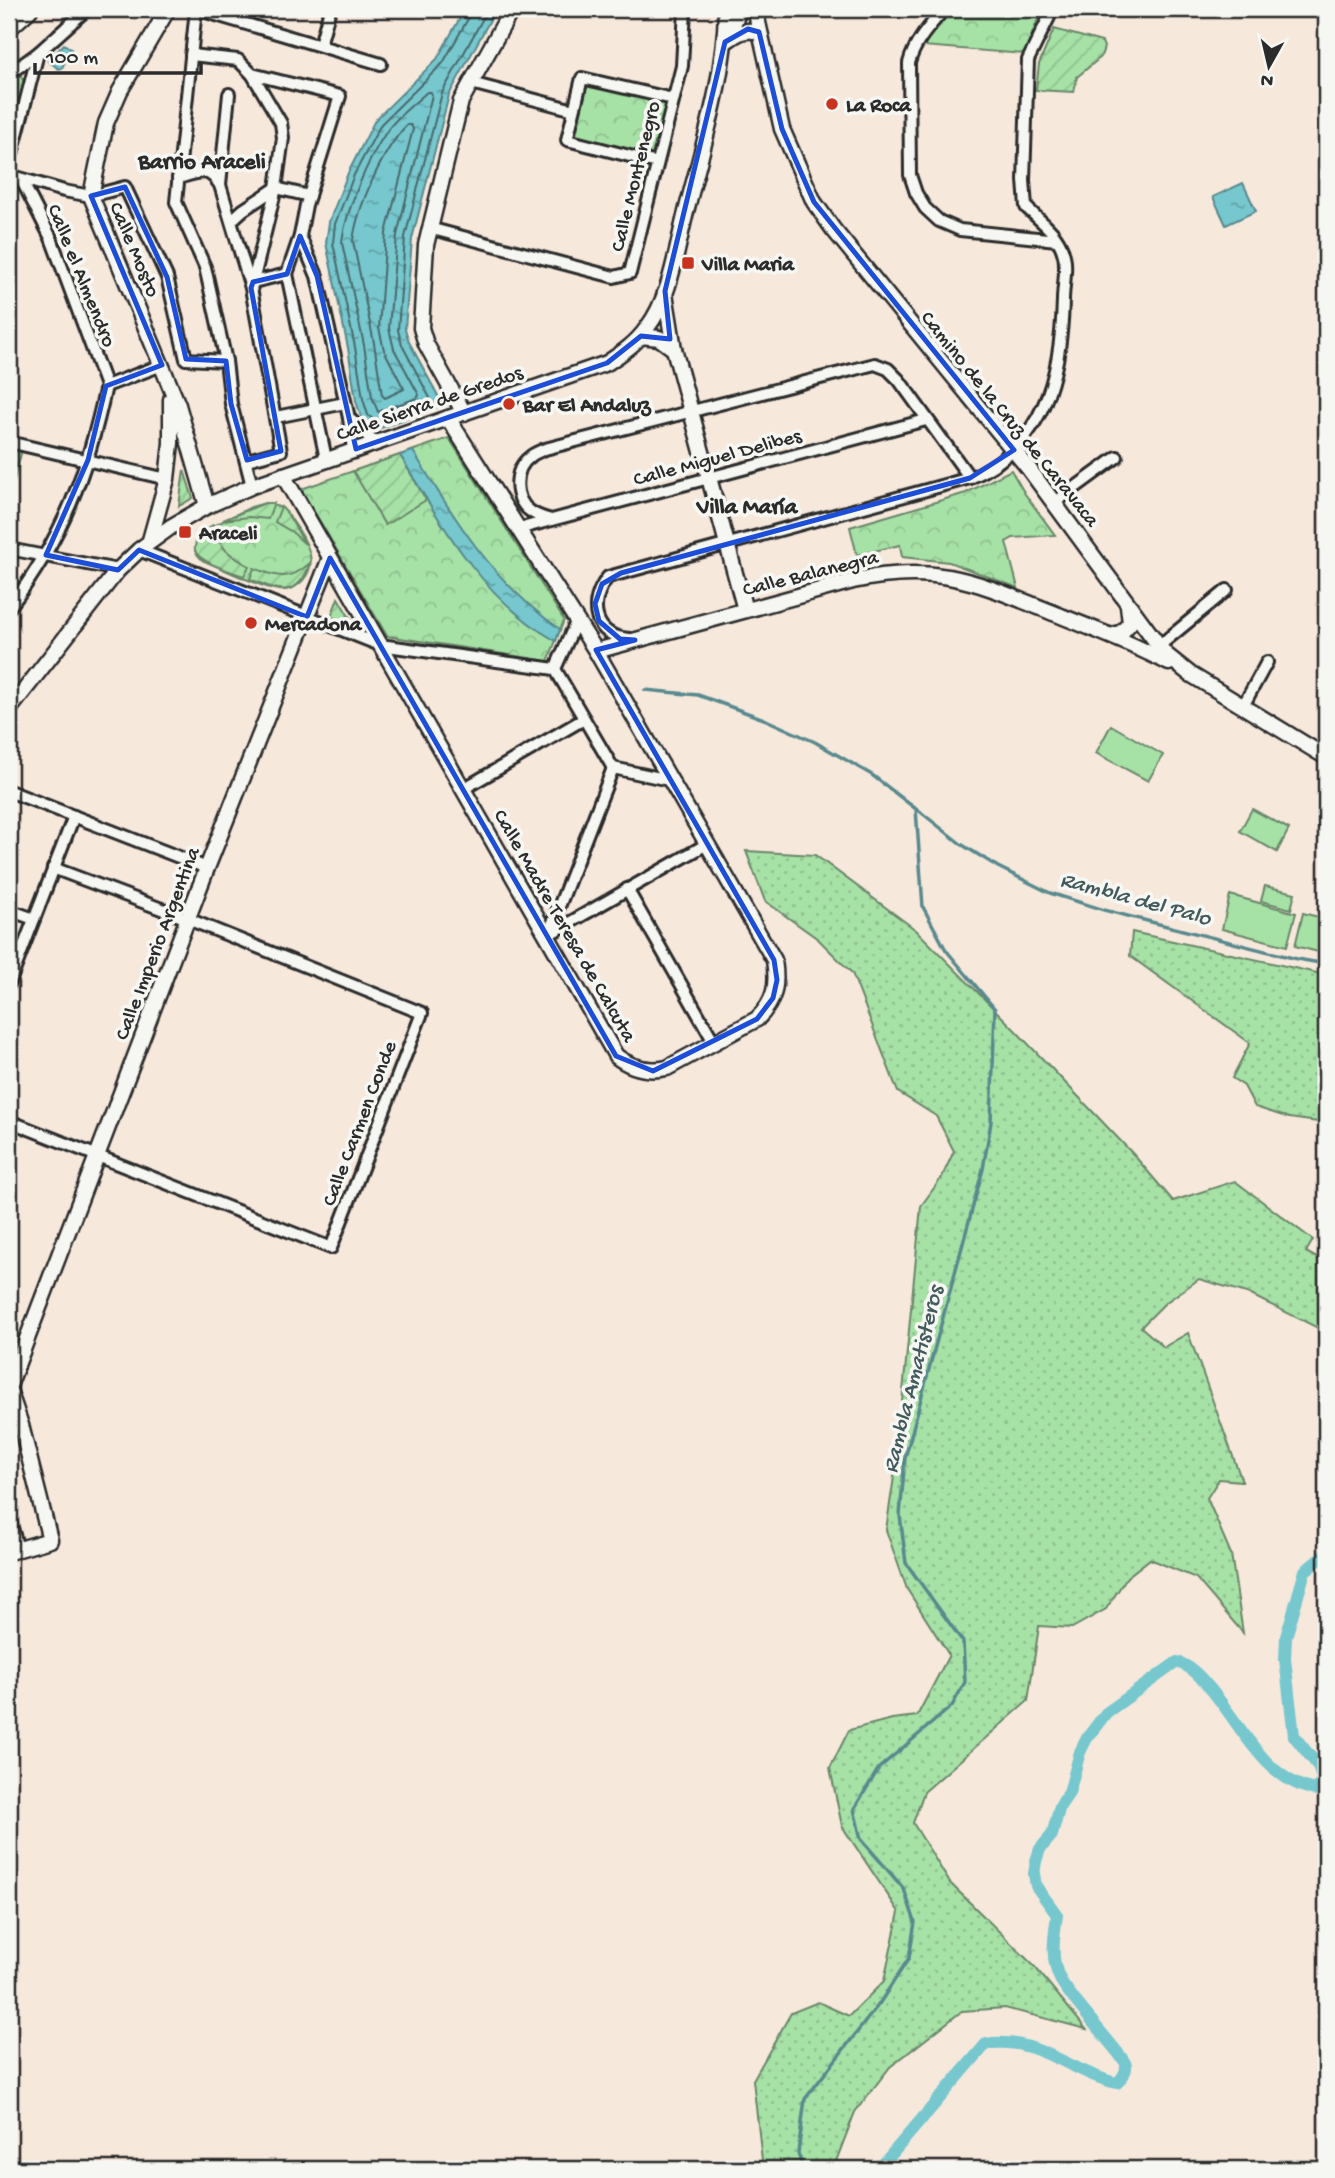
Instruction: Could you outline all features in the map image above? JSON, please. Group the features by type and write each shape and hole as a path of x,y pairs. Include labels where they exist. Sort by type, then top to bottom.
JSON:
{"main road":[{"path":"9,26 28,9"}],"street":[{"path":"9,74 38,53 87,9"},
{"name":"Calle Mosto","path":"168,9 115,102 106,123 91,196 178,405 207,506"},
{"path":"252,486 230,404 226,361 205,267 176,202 196,9 381,64"},
{"path":"320,44 330,9"},
{"path":"464,413 426,344 421,328 422,287 429,228 460,106 512,9"},
{"name":"Calle Montenegro","path":"429,228 614,277 629,273 682,66 685,9"},
{"path":"944,9 912,50 909,63 911,175 916,193 925,208 939,221 960,230 1057,240"},
{"path":"635,640 620,639 606,630 599,621 597,595 608,577 970,478 986,471 1014,450 1044,406 1053,386 1058,364 1064,253 1057,240 1026,207 1024,180 1028,60 1054,9"},
{"path":"725,42 748,29 745,14"},
{"name":"Calle Sierra de Gredos","path":"9,710 118,570 145,545 207,506 326,459 607,363 629,348 653,317 665,291 719,82 725,42 745,14"},
{"name":"Camino de la Cruz de Caravaca","path":"745,14 782,130 814,202 883,293 1014,450 1164,654 1190,674 1326,757"},
{"path":"9,166 38,53"},
{"path":"191,55 238,60 252,74 281,123 282,138 276,188 252,285"},
{"path":"252,74 340,96 287,274 326,459"},
{"path":"657,163 567,140 582,78 673,99"},
{"path":"471,83 574,110"},
{"path":"220,185 229,94"},
{"path":"178,178 204,171 213,175 220,185 252,285 281,451 247,460"},
{"path":"9,175 91,196 125,187 167,277 186,359 226,361"},
{"name":"Calle el Almendro","path":"21,179 51,238 106,386"},
{"path":"232,220 243,209 276,188 309,196"},
{"path":"300,236 317,276 349,418 353,450"},
{"path":"252,285 287,274"},
{"path":"665,291 674,349 745,610"},
{"path":"653,317 659,338"},
{"path":"641,335 659,338 674,349"},
{"path":"551,520 529,511 517,489 520,466 545,449 875,364 888,369 899,380 970,478"},
{"path":"9,608 46,555 64,522 88,460 106,386 162,365"},
{"name":"Calle Mosto","path":"145,545 167,479 171,443 171,390"},
{"path":"276,417 345,403"},
{"path":"349,418 375,443"},
{"name":"Calle Madre Teresa de Calcuta","path":"283,475 615,1055 627,1065 653,1071 667,1068 757,1019 773,998 777,980 774,960 596,651 447,418"},
{"name":"Calle Miguel Delibes","path":"519,529 926,420"},
{"path":"9,442 167,479"},
{"path":"1054,503 1117,457"},
{"path":"145,545 307,617 380,645 555,669"},
{"path":"9,549 118,570"},
{"name":"Calle Imperio Argentina","path":"9,1388 16,1345 98,1155 207,868 330,558"},
{"name":"Calle Balanegra","path":"596,651 869,578 894,573 930,573 978,583 1111,636 1190,674"},
{"path":"1158,646 1227,590"},
{"path":"1111,636 1122,632 1130,623 1129,607 1121,592"},
{"path":"555,669 577,620"},
{"path":"1243,706 1267,662"},
{"path":"555,669 612,768 670,780"},
{"path":"463,789 584,719"},
{"path":"548,935 612,768"},
{"path":"9,792 207,868"},
{"path":"9,984 74,816"},
{"path":"548,935 707,844"},
{"path":"53,869 188,919"},
{"path":"627,889 714,1042"},
{"path":"9,909 34,919"},
{"name":"Calle Carmen Conde","path":"98,1155 331,1248 422,1013 188,919"},
{"path":"9,1121 98,1155"},
{"path":"9,1388 15,1426 50,1540 14,1550 9,1517"}],"highlighted area":[{"path":"748,29 759,32 782,129 814,202 1014,450 970,478 621,573 602,584 595,604 599,621 620,639 635,640 596,650 774,960 777,980 773,998 757,1019 653,1071 616,1056 330,558 307,617 139,550 118,570 46,555 88,460 106,386 162,365 91,196 125,187 167,277 186,359 226,361 231,404 247,460 281,451 251,288 253,282 287,274 300,236 317,276 356,449 607,363 641,336 670,339 665,291 725,42"}],"green space":[{"path":"953,9 1042,9 1024,54 922,46"},
{"path":"1054,29 1102,42 1104,47 1101,57 1077,77 1074,92 1036,90 1039,64"},
{"path":"21,76 24,82 9,133 9,84"},
{"path":"588,83 667,102 653,158 575,138"},
{"path":"449,438 564,620 548,661 387,636 301,489"},
{"path":"9,447 22,450 9,500"},
{"path":"400,455 426,500 385,525 353,471"},
{"path":"184,470 193,498 179,506"},
{"path":"1011,470 1055,535 1013,538 1006,542 1018,588 949,562 902,557 900,545 857,555 850,527 966,493"},
{"path":"265,503 282,508 302,536 310,555 307,575 298,585 286,590 271,588 240,577 202,560 195,551 197,537 201,532 251,507"},
{"path":"265,503 274,503 268,519 249,517 223,520"},
{"path":"281,507 287,513 305,544 275,522"},
{"path":"213,525 226,550 249,566 244,576 216,566 197,554 195,546 199,534"},
{"path":"310,563 300,583 286,589 270,587 250,579 254,568 284,576 296,573"},
{"path":"338,598 354,625 331,617"},
{"path":"1111,725 1163,755 1148,781 1096,753"},
{"path":"1252,809 1289,829 1277,852 1240,831"},
{"path":"746,851 815,855 916,930 1133,1154 1173,1201 1235,1181 1313,1240 1306,1252 1326,1263 1326,1332 1247,1293 1199,1279 1165,1303 1141,1327 1164,1347 1188,1333 1242,1481 1219,1479 1207,1498 1231,1554 1243,1633 1196,1578 1150,1559 1127,1577 1106,1609 1072,1628 1039,1626 1028,1701 924,1792 913,1823 950,1883 1035,1967 1086,2029 1005,2008 962,2011 890,2067 855,2112 833,2169 763,2169 753,2080 791,2013 818,2002 849,2016 884,1981 899,1912 842,1826 830,1768 849,1730 892,1719 917,1716 949,1655 907,1589 886,1530 896,1464 921,1206 942,1177 954,1151 936,1116 898,1092 852,973 818,939 765,901"},
{"path":"1265,886 1295,893 1291,909 1261,901"},
{"path":"1230,895 1296,913 1287,946 1222,929"},
{"path":"1303,913 1326,919 1326,954 1295,946"},
{"path":"1132,932 1326,975 1326,1123 1289,1118 1255,1107 1244,1086 1232,1078 1250,1043 1130,956"}],"water":[{"path":"465,9 496,9 449,95 412,239 405,329 409,342 443,405 375,430 362,420 356,401 326,243 329,222 348,173 375,120 437,59"},
{"path":"64,44 71,49 59,69 48,61"},
{"path":"1243,183 1256,211 1226,225 1213,197"},
{"path":"413,451 460,525 495,571 515,592 560,629 556,641 530,624 507,604 466,559 400,455"}],"waterway":[{"name":"Rambla Amatisteros","path":"645,690 698,695 764,719 815,742 872,775 916,809 923,907 946,950 995,1009 991,1122 983,1169 905,1458 900,1515 906,1563 963,1642 965,1682 952,1706 879,1768 854,1809 861,1839 904,1889 915,1922 909,1958 879,2004 805,2099 798,2153 803,2169"},
{"name":"Rambla del Palo","path":"918,810 961,844 998,867 1050,893 1104,910 1326,964"},
{"path":"879,2169 986,2044 1021,2045 1100,2078 1117,2083 1122,2077 1126,2067 1123,2060 1073,1998 1057,1971 1054,1948 1057,1915 1036,1886 1034,1874 1040,1849 1052,1835 1060,1806 1069,1793 1080,1752 1087,1738 1106,1713 1177,1662 1190,1668 1204,1681 1254,1747 1280,1774 1296,1784 1315,1790 1323,1781 1318,1766 1294,1736 1285,1659 1286,1637 1305,1571 1326,1554"}],"place":[{"name":"La Roca","path":"832,104"},
{"name":"Villa Maria","path":"688,263"},
{"name":"Bar El Andaluz","path":"509,404"},
{"name":"Araceli","path":"185,532"},
{"name":"Mercadona","path":"251,623"}],"district":[{"name":"Barrio Araceli","path":"202,160"},
{"name":"Villa María","path":"747,505"}]}
